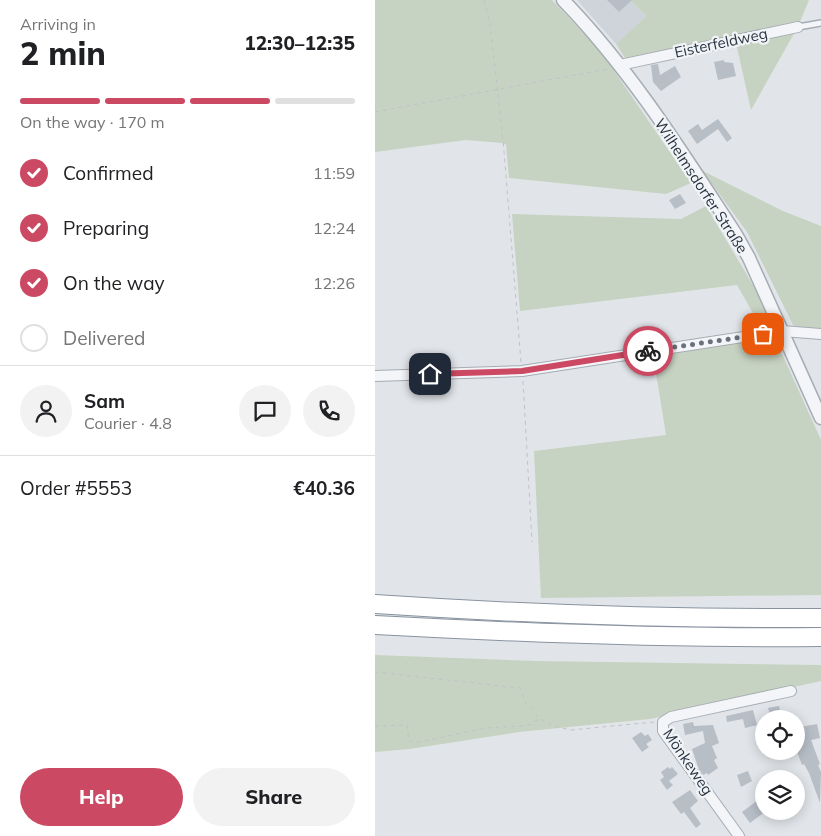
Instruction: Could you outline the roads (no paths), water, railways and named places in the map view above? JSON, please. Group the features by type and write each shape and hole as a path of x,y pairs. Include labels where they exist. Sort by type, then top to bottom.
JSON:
{"highway":[{"path":"375,604 556,614 821,618"},
{"path":"375,625 557,635 735,638 821,636"}],"street":[{"name":"Wilhelmsdorfer Straße","path":"563,0 596,34 620,65 735,233 821,418"},
{"name":"Eisterfeldweg","path":"620,65 798,27"},
{"path":"375,376 522,371 782,331 821,334"},
{"name":"Mönkeweg","path":"739,836 663,731 663,722 671,717 791,691"}],"lane":[{"name":"Eisterfeldweg","path":"798,27 821,23"}]}
